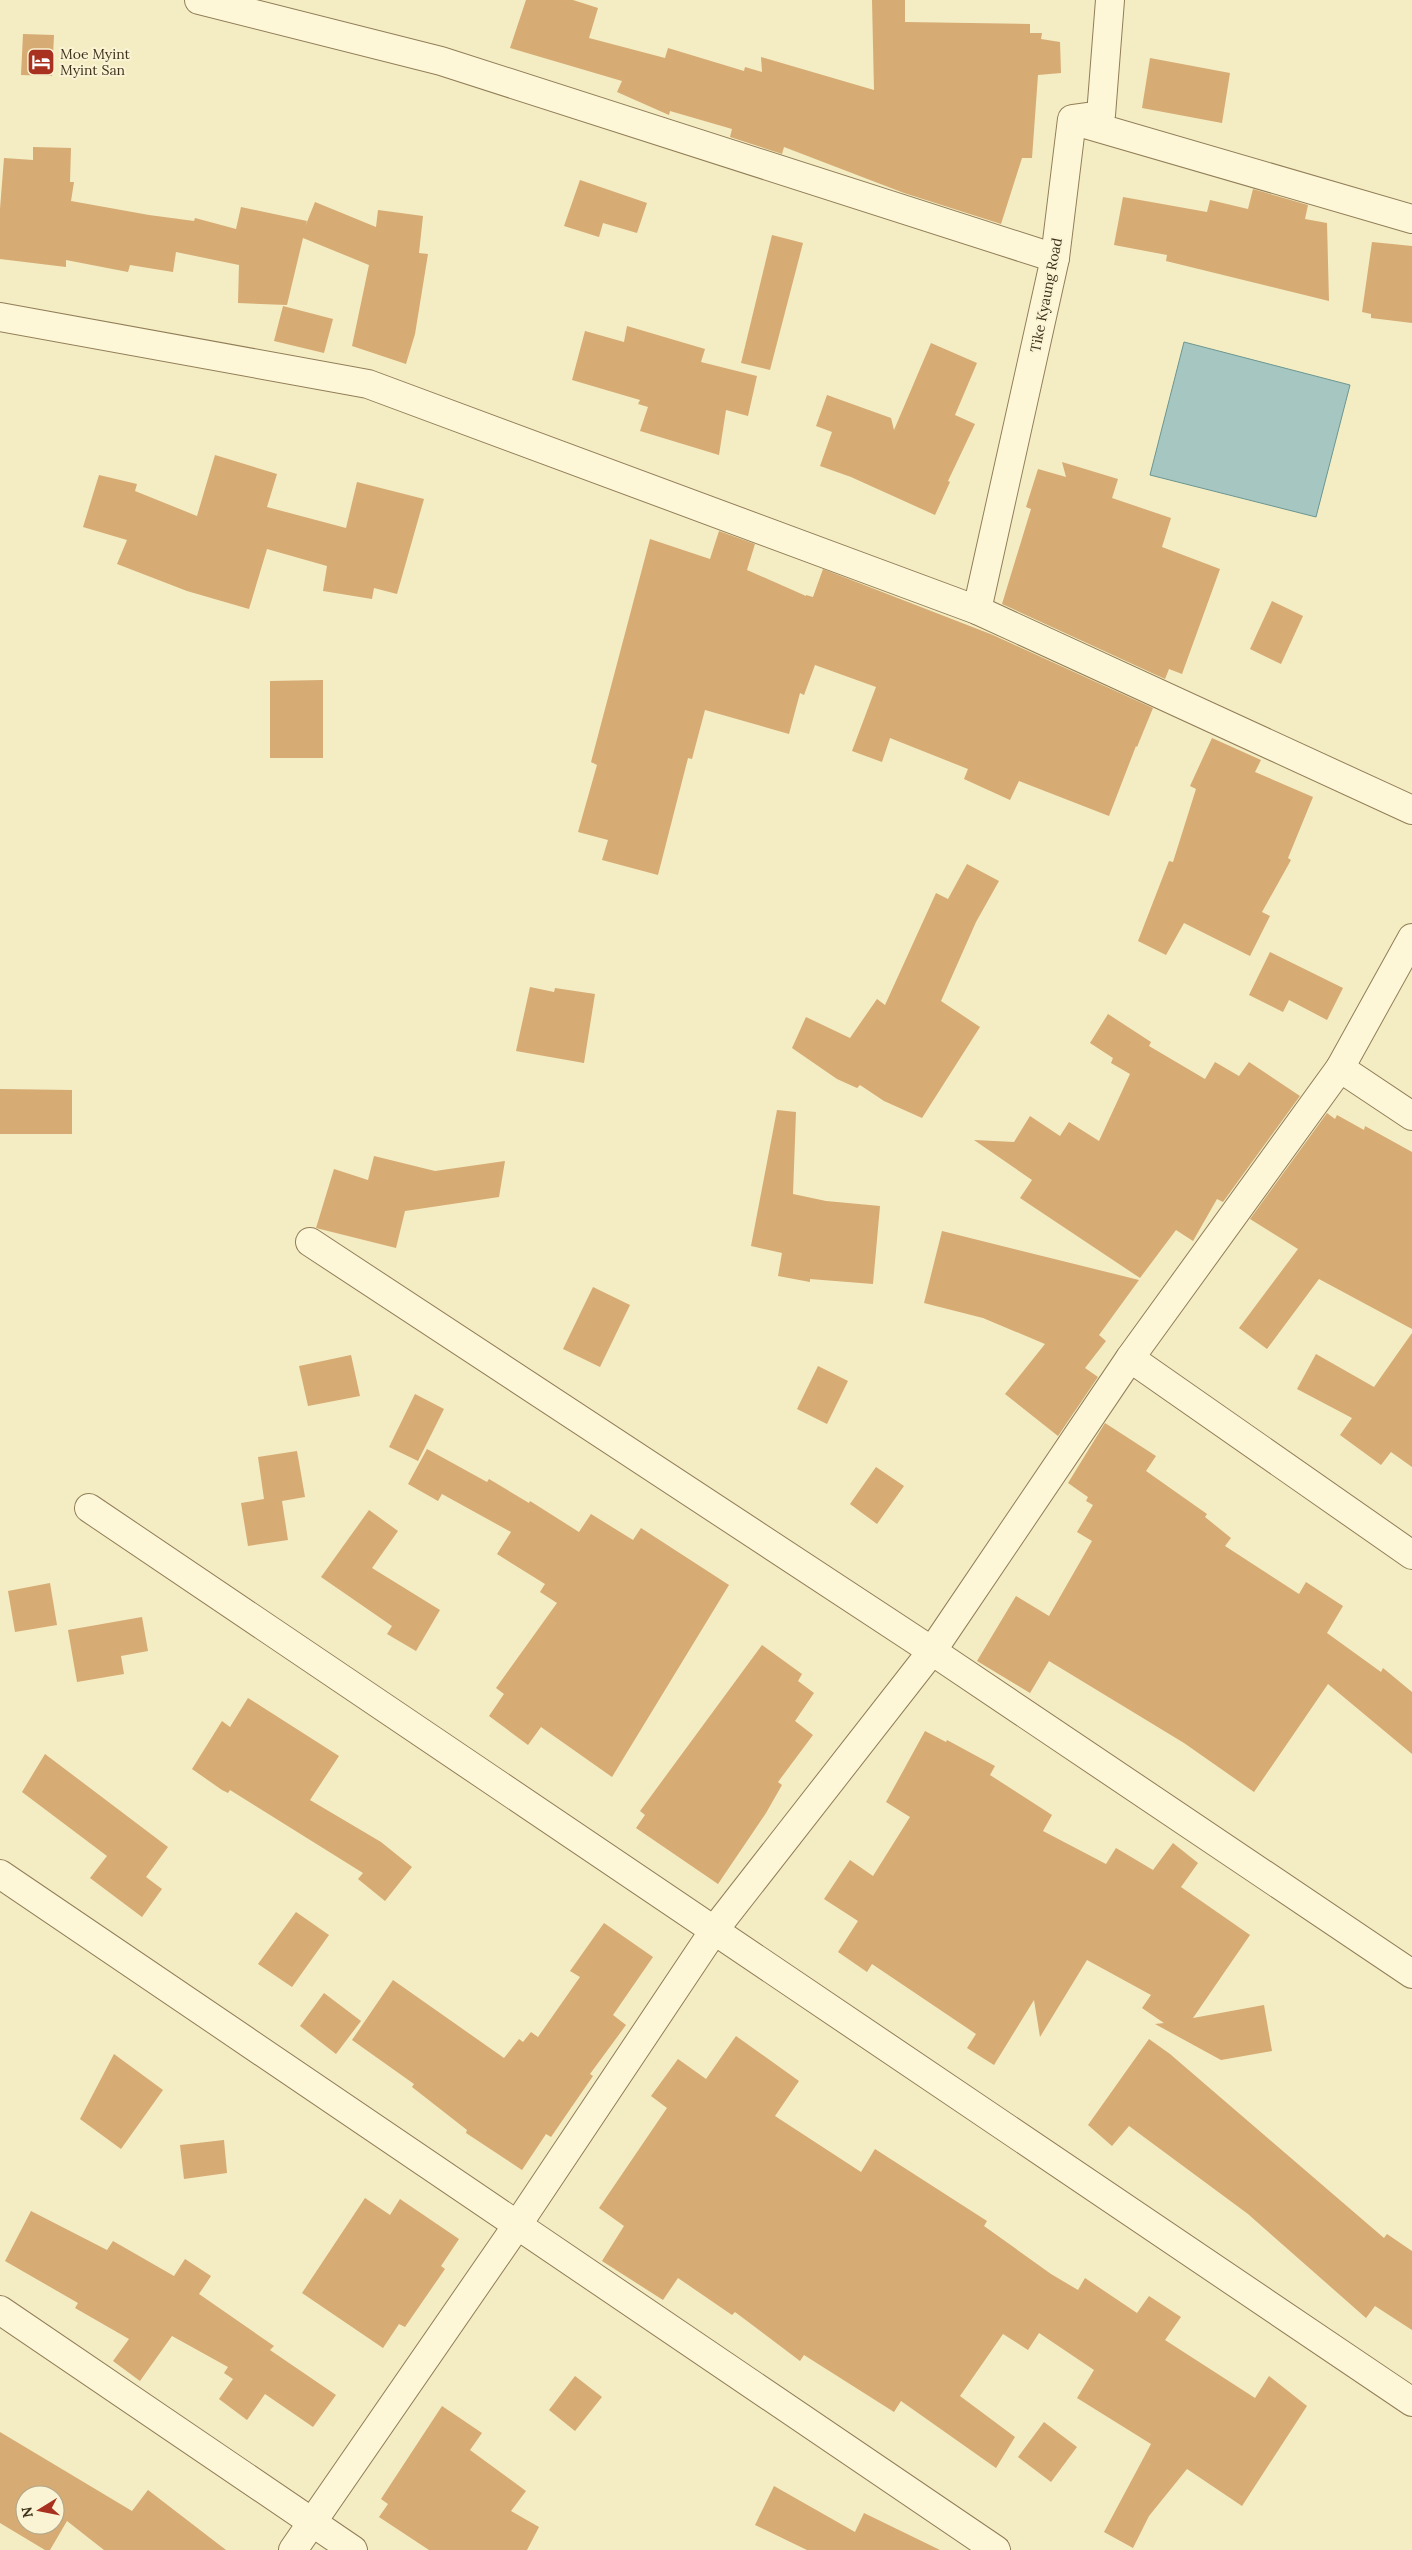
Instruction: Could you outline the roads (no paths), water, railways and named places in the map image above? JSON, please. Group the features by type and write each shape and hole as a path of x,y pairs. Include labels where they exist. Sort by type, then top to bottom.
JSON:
{"street":[{"path":"199,0 441,61 1055,258"},
{"path":"1072,120 1101,115 1110,0"},
{"path":"1072,120 1412,219"},
{"name":"Tike Kyaung Road","path":"977,610 1055,258 1072,120"},
{"path":"0,317 368,384 977,610 1412,810"},
{"path":"293,2550 518,2224 715,1929 932,1651 1130,1358 1340,1068 1412,938"},
{"path":"1340,1068 1412,1116"},
{"path":"310,1242 932,1651 1412,1974"},
{"path":"1130,1358 1412,1555"},
{"path":"89,1508 715,1929 1412,2402"},
{"path":"0,1874 996,2550"},
{"path":"0,2310 353,2550"}],"water":[{"path":"1184,342 1350,385 1316,517 1150,475"}],"place":[{"name":"Moe Myint Myint San","path":"41,62"}]}
